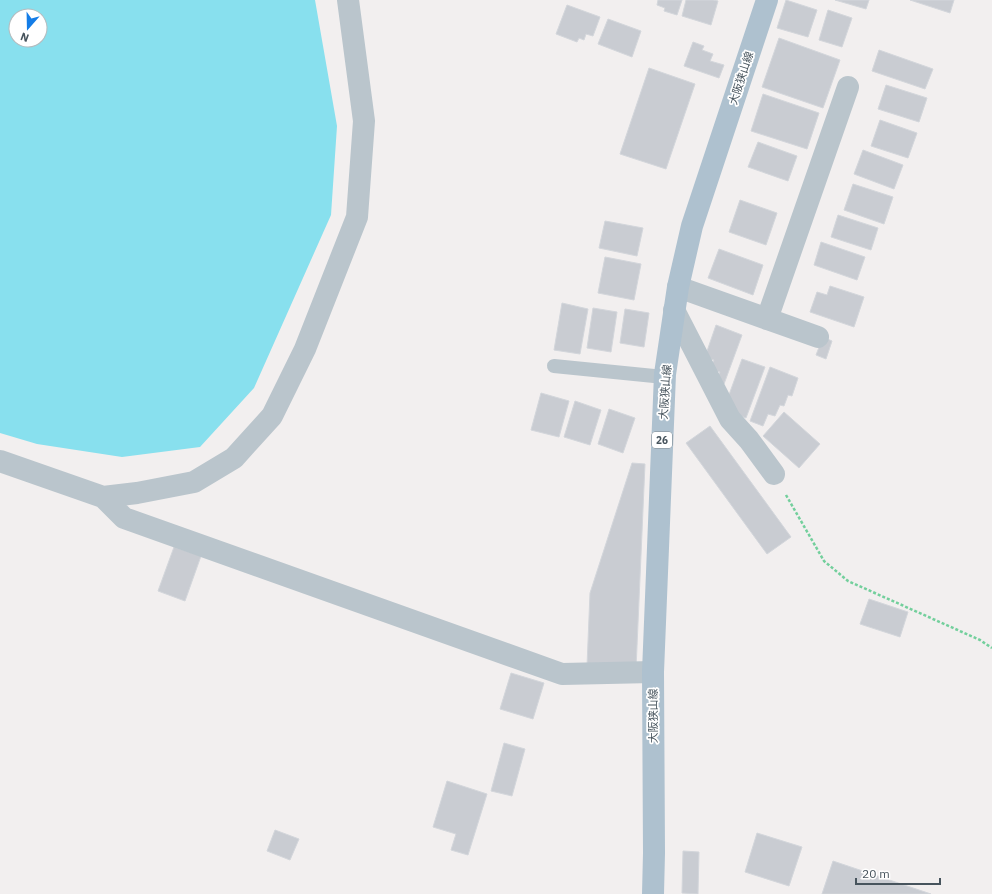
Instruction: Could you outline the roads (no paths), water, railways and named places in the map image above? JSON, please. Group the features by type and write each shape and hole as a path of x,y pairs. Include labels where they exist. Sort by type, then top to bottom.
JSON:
{"main road":[{"name":"大阪狭山線","path":"653,894 653,672 664,376 678,287 692,226 767,0"}],"street":[{"path":"103,497 137,493 194,482 234,458 272,416 305,349 357,217 364,121 348,0"},
{"path":"767,319 848,87"},
{"path":"678,287 818,337"},
{"path":"674,310 730,419 774,474"},
{"path":"0,461 103,497 124,518 562,674 653,672"}],"lane":[{"path":"554,366 664,376"}],"water":[{"path":"0,0 315,0 337,126 331,215 254,388 200,447 122,457 37,444 0,433"}]}
